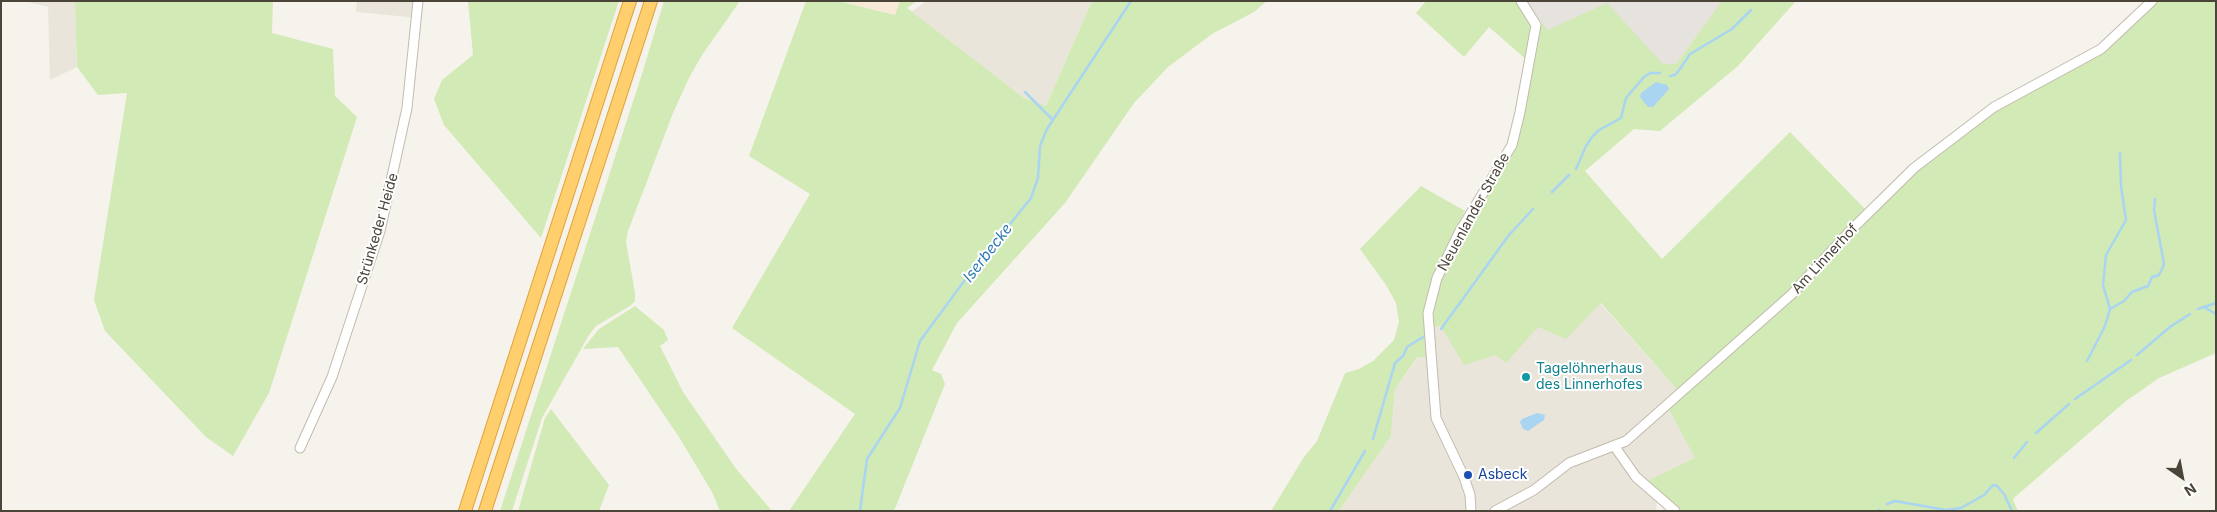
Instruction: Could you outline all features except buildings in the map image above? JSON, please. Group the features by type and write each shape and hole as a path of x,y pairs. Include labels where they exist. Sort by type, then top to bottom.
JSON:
{"highway":[{"path":"465,511 630,1"},
{"path":"485,511 651,1"}],"street":[{"name":"Strünkeder Heide","path":"300,448 332,377 380,231 407,108 418,1"},
{"name":"Neuenlander Straße","path":"1471,511 1470,495 1464,477 1436,418 1428,314 1437,278 1460,231 1512,145 1536,25 1521,1"},
{"name":"Am Linnerhof","path":"1495,511 1534,490 1569,463 1615,447 1626,441 1792,294 1850,231 1914,168 1994,107 2101,49 2152,1"},
{"path":"1615,447 1636,478 1674,511"}],"shaded area":[{"path":"24,1 75,1 77,67 50,80 48,7"},
{"path":"357,1 421,1 419,18 356,12"},
{"path":"839,1 900,1 895,15"},
{"path":"927,1 1092,1 1046,106 1024,98 911,12"},
{"path":"1524,1 1722,1 1676,64 1663,64 1548,30"},
{"path":"1600,303 1674,386 1679,398 1668,409 1696,458 1645,482 1657,500 1656,511 1339,511 1391,436 1395,389 1419,357 1426,357 1437,384 1434,328 1440,324 1538,327 1566,338"}],"green space":[{"path":"75,1 273,1 272,33 333,49 335,96 357,117 269,393 233,456 206,437 105,331 94,300 127,93 98,95 77,67"},
{"path":"468,1 619,1 541,238 444,125 434,99 442,80 473,55"},
{"path":"664,1 740,1 702,55 689,78 673,113 628,231 626,242 635,301 630,306 596,326 589,335 542,418 512,511 500,511 642,74"},
{"path":"806,1 838,1 895,15 900,1 917,1 907,8 1024,98 1046,106 1092,1 1267,1 1254,12 1212,34 1168,67 1134,103 1065,203 957,323 932,370 941,374 945,384 894,511 789,511 855,414 732,328 810,194 749,156"},
{"path":"1426,1 1517,1 1531,25 1527,60 1489,27 1464,57 1416,13"},
{"path":"1722,1 1796,1 1738,66 1660,131 1634,129 1585,171 1662,259 1790,132 1866,210 1790,292 1677,393 1674,386 1601,303 1566,339 1538,327 1506,363 1496,355 1464,365 1440,325 1434,328 1434,302 1447,262 1520,129 1542,22 1548,30 1607,3 1663,64 1676,64"},
{"path":"2155,1 2216,1 2216,353 2159,378 2126,401 2015,497 2013,500 2018,511 1676,511 1645,482 1695,458 1668,408 1924,163 2003,106 2068,71"},
{"path":"1421,186 1465,211 1433,274 1425,309 1426,357 1418,357 1395,389 1391,436 1339,511 1271,511 1304,457 1317,441 1345,373 1359,369 1373,361 1394,340 1399,322 1396,303 1386,285 1360,249"},
{"path":"635,306 664,330 668,340 660,346 683,392 737,470 772,511 720,511 712,492 679,437 618,347 583,349 599,329"},
{"path":"551,409 609,485 599,511 518,511 545,418"}],"water":[{"path":"1656,82 1667,85 1669,89 1653,107 1648,107 1640,97 1641,93"},
{"path":"1537,413 1545,415 1544,420 1528,431 1523,429 1520,422 1522,419"}],"waterway":[{"name":"Iserbecke","path":"860,511 867,459 900,408 920,341 965,280 1031,198 1038,178 1040,146 1047,129 1131,1"},
{"path":"1670,76 1675,75 1690,54 1732,29 1751,10"},
{"path":"1576,169 1592,137 1599,130 1621,118 1626,98 1644,77 1650,73 1660,73"},
{"path":"1025,92 1052,119"},
{"path":"2087,361 2105,326 2110,309 2103,285 2106,255 2126,220 2121,186 2120,153"},
{"path":"1552,192 1569,175"},
{"path":"2110,309 2124,301 2132,292 2148,286 2152,277 2159,275 2163,267 2154,210 2155,199"},
{"path":"1441,329 1509,235 1533,209"},
{"path":"2198,309 2216,303"},
{"path":"2204,307 2216,314"},
{"path":"2137,355 2170,327 2190,314"},
{"path":"1373,439 1395,363 1403,356 1407,347 1423,337"},
{"path":"2075,399 2131,360"},
{"path":"2036,433 2069,404"},
{"path":"2014,458 2027,442"},
{"path":"1330,511 1365,451"},
{"path":"1887,504 1895,501 1946,510 1961,508 1984,495 1993,485 1997,486 2004,494 2012,511"}],"place":[{"name":"Tagelöhnerhaus des Linnerhofes","path":"1526,377"},
{"name":"Asbeck","path":"1468,475"}]}
